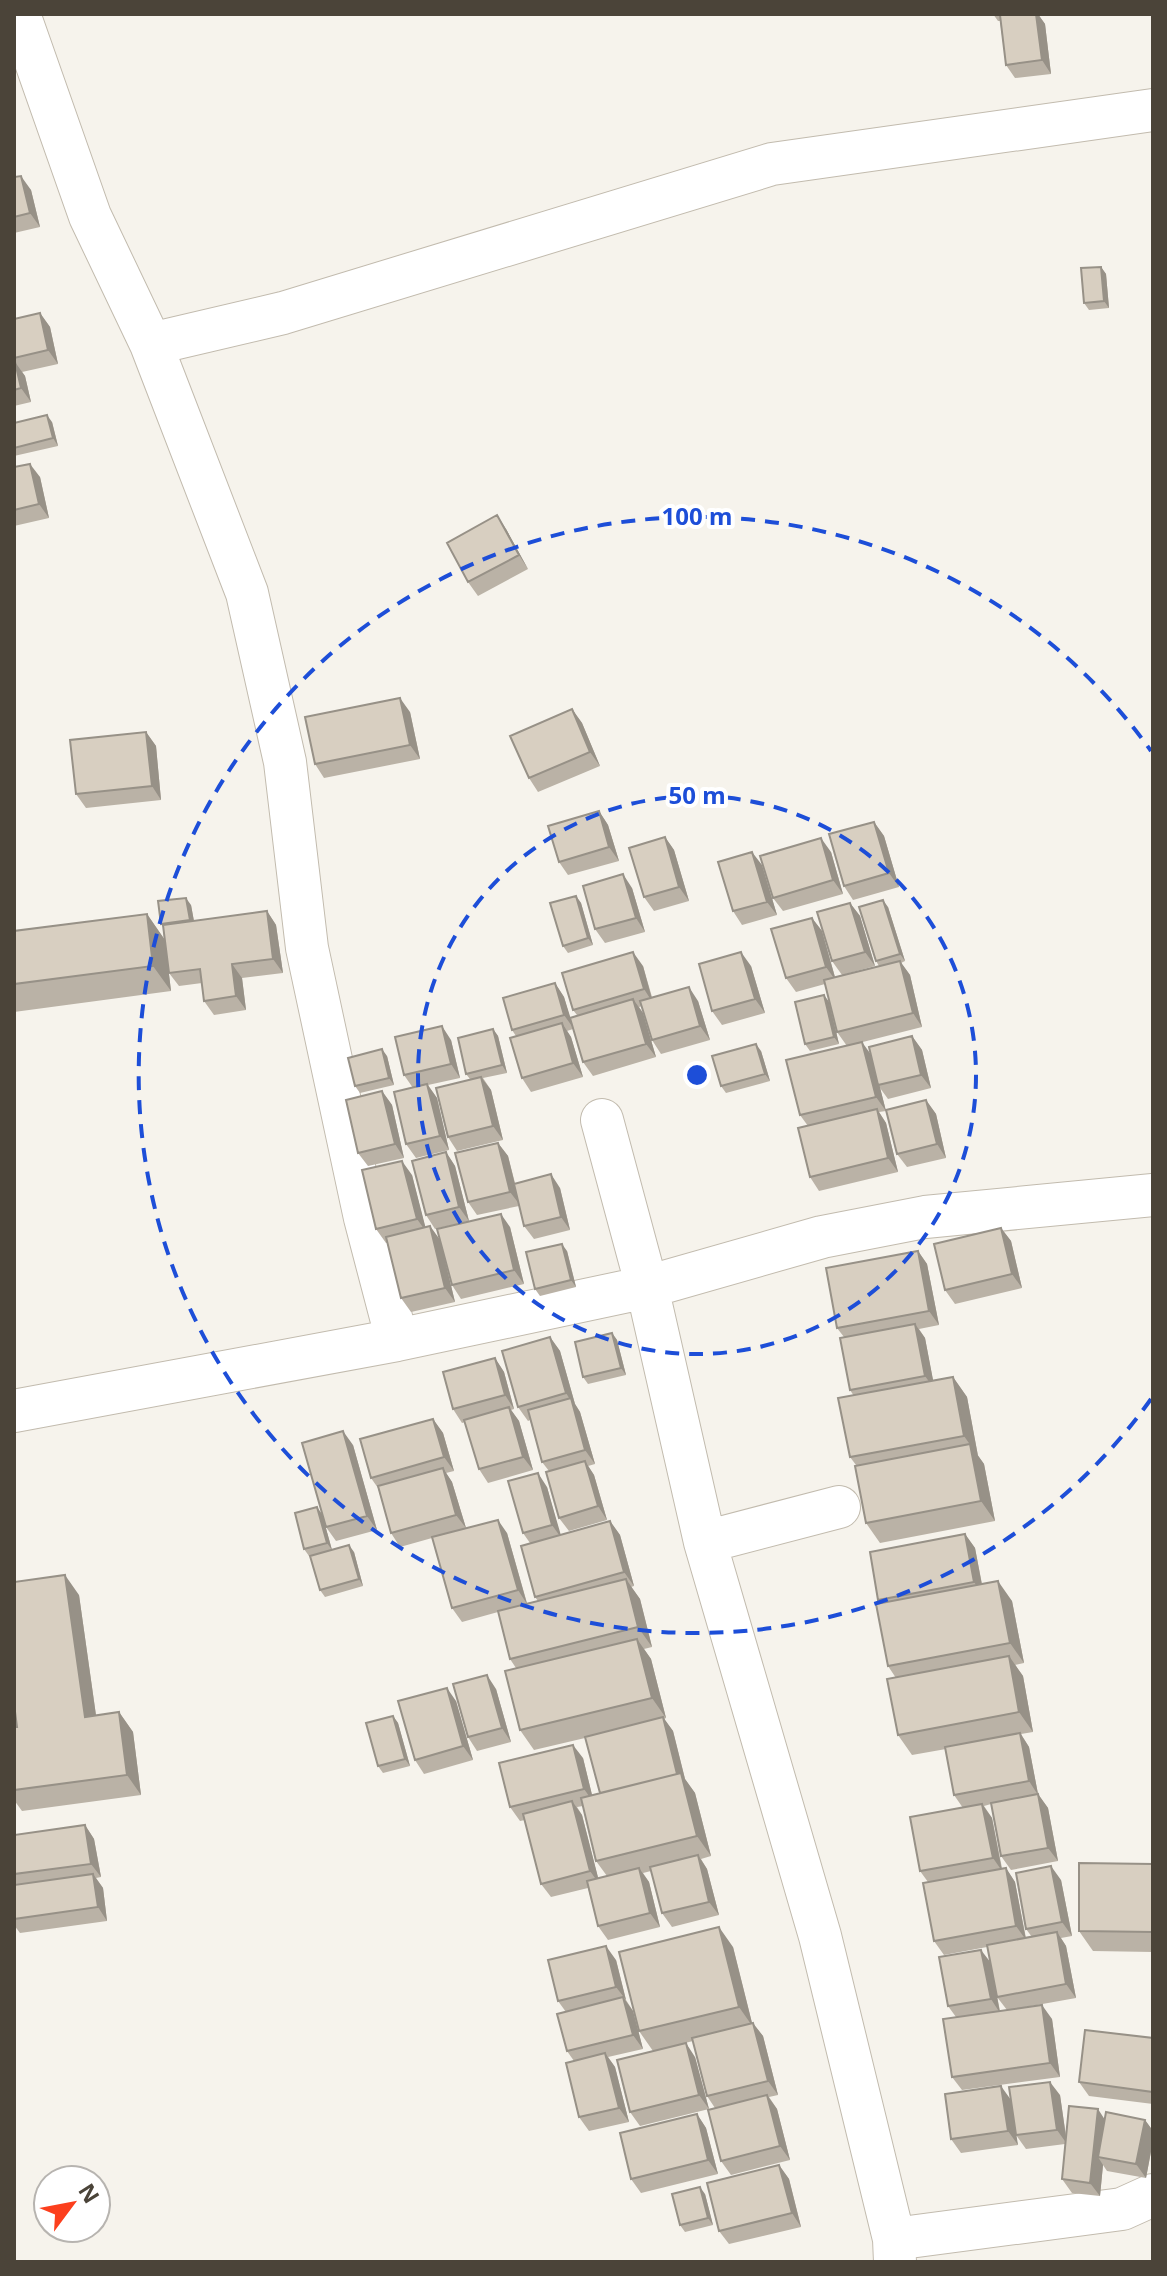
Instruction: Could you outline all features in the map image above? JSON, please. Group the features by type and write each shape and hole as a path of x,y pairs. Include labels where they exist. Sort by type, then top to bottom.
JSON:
{"street":[{"path":"19,14 90,216 151,344 247,593 285,762 307,948 365,1218 397,1340"},
{"path":"151,344 283,313 772,164 1153,110"},
{"path":"602,1120 647,1287 705,1542 820,1936 894,2250 1122,2209 1153,2195"},
{"path":"14,1411 397,1340 647,1287 822,1237 925,1217 1153,1195"},
{"path":"705,1542 839,1507"}],"building":[{"path":"1036,14 1042,60 1006,65 1000,15"},
{"path":"21,176 30,213 14,217 14,177"},
{"path":"1101,267 1104,301 1084,303 1081,268"},
{"path":"40,313 48,350 14,358 14,319"},
{"path":"14,363 21,388 14,390"},
{"path":"47,415 53,438 14,448 14,423"},
{"path":"30,464 39,504 14,510 14,467"},
{"path":"497,515 519,555 468,582 447,543"},
{"path":"400,698 410,745 315,764 305,717"},
{"path":"572,709 590,752 529,778 510,736"},
{"path":"146,732 152,786 76,794 70,740"},
{"path":"599,811 609,847 559,862 548,826"},
{"path":"874,822 889,873 844,886 829,834"},
{"path":"665,837 679,887 644,897 629,848"},
{"path":"821,838 833,880 773,898 760,856"},
{"path":"752,852 767,902 733,911 718,862"},
{"path":"623,874 636,918 595,929 583,886"},
{"path":"576,896 588,938 563,946 550,903"},
{"path":"186,898 190,920 161,924 158,901"},
{"path":"883,900 900,954 876,961 859,907"},
{"path":"850,903 865,952 832,961 817,912"},
{"path":"267,911 273,959 232,964 236,996 204,1001 200,969 169,973 163,925"},
{"path":"147,914 153,966 14,984 14,931"},
{"path":"812,918 826,967 786,978 771,929"},
{"path":"633,952 644,989 573,1010 562,973"},
{"path":"741,952 755,999 712,1011 699,964"},
{"path":"900,961 913,1013 837,1032 824,980"},
{"path":"555,983 564,1015 512,1030 503,998"},
{"path":"689,987 700,1026 652,1040 640,1001"},
{"path":"824,995 834,1037 805,1044 795,1002"},
{"path":"633,999 646,1044 583,1062 570,1018"},
{"path":"562,1023 573,1063 522,1078 510,1038"},
{"path":"442,1026 451,1064 404,1075 395,1037"},
{"path":"493,1029 502,1065 466,1074 458,1038"},
{"path":"912,1036 921,1075 878,1085 869,1047"},
{"path":"862,1042 876,1097 800,1115 786,1060"},
{"path":"756,1044 765,1074 721,1086 712,1056"},
{"path":"382,1049 389,1078 355,1086 348,1058"},
{"path":"481,1077 493,1126 448,1137 436,1088"},
{"path":"427,1084 440,1136 406,1144 394,1092"},
{"path":"382,1091 395,1144 358,1153 346,1100"},
{"path":"926,1100 937,1144 897,1154 886,1110"},
{"path":"877,1109 888,1158 810,1177 798,1128"},
{"path":"498,1143 510,1192 468,1202 455,1153"},
{"path":"446,1152 459,1207 426,1215 412,1161"},
{"path":"402,1161 417,1219 376,1229 362,1170"},
{"path":"551,1174 561,1217 524,1226 514,1184"},
{"path":"501,1214 514,1270 452,1285 437,1229"},
{"path":"430,1226 445,1288 401,1298 386,1237"},
{"path":"1001,1228 1012,1274 945,1290 934,1244"},
{"path":"562,1244 571,1280 535,1289 526,1252"},
{"path":"918,1251 929,1311 837,1328 826,1268"},
{"path":"915,1324 925,1376 850,1390 840,1338"},
{"path":"612,1333 621,1368 583,1377 575,1342"},
{"path":"550,1337 566,1393 518,1407 502,1351"},
{"path":"495,1358 505,1395 453,1409 443,1372"},
{"path":"953,1377 964,1436 850,1457 838,1398"},
{"path":"571,1398 585,1450 542,1462 528,1410"},
{"path":"509,1407 523,1457 479,1469 464,1420"},
{"path":"433,1419 444,1457 371,1478 360,1439"},
{"path":"343,1431 367,1516 326,1527 302,1443"},
{"path":"970,1444 981,1501 866,1523 855,1466"},
{"path":"585,1461 598,1506 559,1518 546,1472"},
{"path":"443,1468 456,1515 391,1533 378,1486"},
{"path":"538,1473 552,1525 523,1533 508,1481"},
{"path":"317,1507 327,1543 304,1549 295,1513"},
{"path":"498,1520 518,1590 452,1608 432,1537"},
{"path":"610,1521 624,1572 535,1597 521,1546"},
{"path":"965,1534 974,1582 878,1600 870,1552"},
{"path":"349,1545 359,1579 320,1590 310,1556"},
{"path":"65,1575 85,1717 119,1712 127,1775 14,1790 14,1727 17,1727 14,1704 14,1582"},
{"path":"626,1579 638,1627 510,1659 498,1611"},
{"path":"998,1581 1010,1643 888,1666 876,1604"},
{"path":"637,1639 652,1698 520,1730 505,1671"},
{"path":"1009,1656 1019,1712 898,1735 887,1679"},
{"path":"487,1675 502,1728 468,1737 453,1684"},
{"path":"447,1688 463,1746 415,1760 398,1701"},
{"path":"393,1716 405,1759 378,1766 366,1723"},
{"path":"663,1717 677,1774 600,1793 585,1737"},
{"path":"1020,1733 1029,1781 954,1795 945,1747"},
{"path":"573,1745 584,1789 510,1807 499,1763"},
{"path":"681,1773 697,1836 596,1861 581,1798"},
{"path":"1038,1794 1048,1848 1001,1856 991,1803"},
{"path":"572,1801 590,1871 541,1884 523,1814"},
{"path":"982,1804 993,1858 920,1871 910,1817"},
{"path":"85,1825 91,1864 14,1874 14,1835"},
{"path":"698,1855 709,1902 662,1913 650,1867"},
{"path":"1079,1863 1153,1864 1153,1932 1079,1931"},
{"path":"1051,1866 1062,1922 1026,1929 1016,1873"},
{"path":"639,1868 650,1913 598,1926 587,1881"},
{"path":"1006,1868 1016,1926 934,1941 923,1883"},
{"path":"93,1874 98,1907 14,1919 14,1885"},
{"path":"719,1927 739,2007 639,2031 619,1952"},
{"path":"1057,1932 1066,1984 997,1997 987,1945"},
{"path":"606,1946 616,1987 558,2001 548,1960"},
{"path":"981,1950 991,1999 948,2006 939,1957"},
{"path":"623,1997 633,2035 567,2051 557,2014"},
{"path":"1042,2005 1050,2063 952,2077 943,2019"},
{"path":"753,2023 768,2081 707,2096 692,2038"},
{"path":"1085,2030 1153,2038 1153,2092 1079,2082"},
{"path":"686,2043 699,2095 630,2112 617,2060"},
{"path":"605,2053 619,2108 579,2117 566,2063"},
{"path":"1050,2082 1057,2130 1016,2135 1009,2087"},
{"path":"1001,2086 1008,2131 951,2139 945,2094"},
{"path":"767,2095 780,2146 721,2161 708,2110"},
{"path":"1069,2106 1098,2109 1090,2183 1062,2179"},
{"path":"1106,2112 1145,2120 1136,2164 1098,2157"},
{"path":"697,2114 708,2160 631,2179 620,2133"},
{"path":"779,2165 792,2213 719,2231 707,2183"},
{"path":"700,2187 708,2218 680,2225 672,2194"}]}
